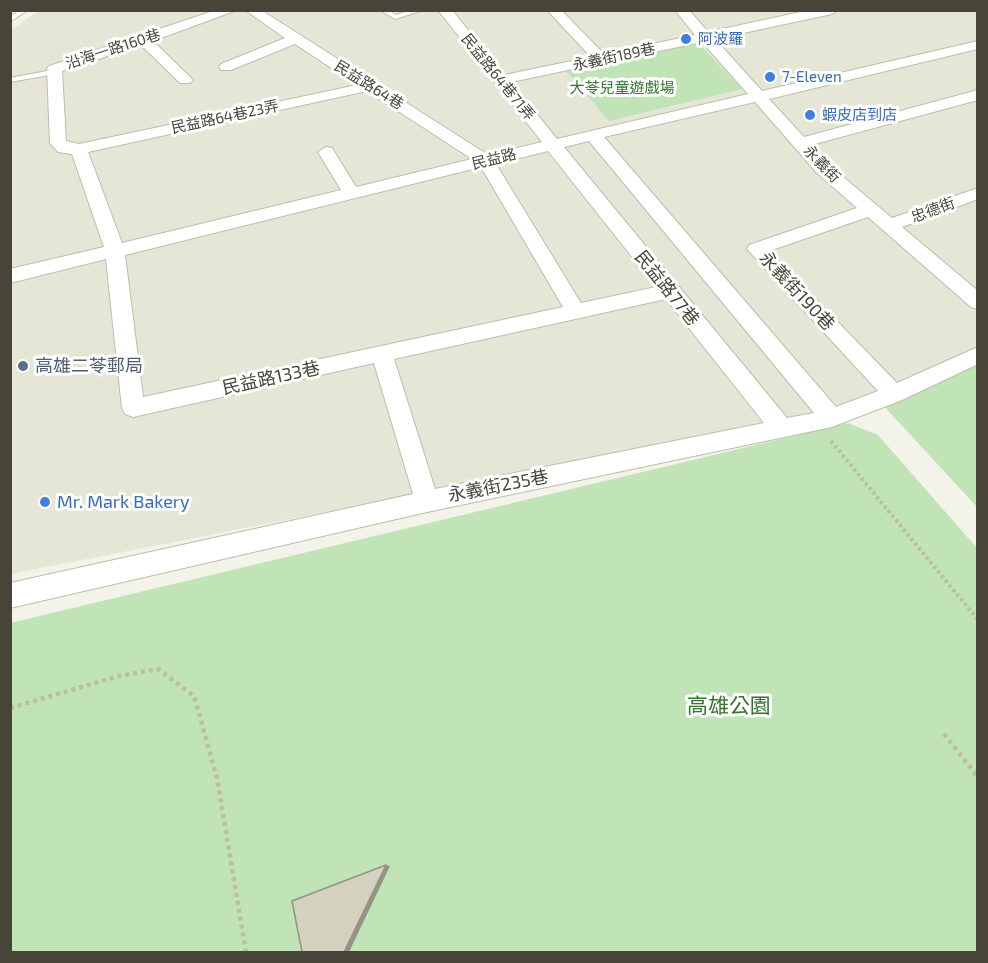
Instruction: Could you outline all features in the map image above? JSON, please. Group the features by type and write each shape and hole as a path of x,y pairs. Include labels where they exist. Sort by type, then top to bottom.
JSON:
{"street":[{"name":"沿海一路160巷","path":"79,149 64,148 58,143 52,72 59,67 231,10"},
{"name":"民益路64巷","path":"251,10 486,161"},
{"name":"民益路64巷71弄","path":"444,10 553,144"},
{"path":"553,10 601,59"},
{"name":"永義街","path":"681,10 823,169 978,302"},
{"name":"永義街189巷","path":"501,80 832,10"},
{"path":"143,39 185,80"},
{"path":"226,67 295,39"},
{"name":"民益路","path":"10,276 553,144 978,45"},
{"name":"民益路64巷23弄","path":"79,149 371,86"},
{"path":"801,143 978,95"},
{"path":"593,135 832,418"},
{"name":"民益路77巷","path":"553,144 782,429"},
{"name":"民益路133巷","path":"79,149 115,250 134,408 669,291"},
{"path":"326,152 351,193"},
{"path":"486,161 576,312"},
{"name":"忠德街","path":"888,226 978,193"},
{"name":"永義街190巷","path":"870,210 756,249 894,394"},
{"path":"382,354 427,501"},
{"name":"永義街235巷","path":"10,596 427,501 832,418 894,394 978,355"}],"lane":[{"path":"10,20 25,10"},
{"path":"383,10 395,17 421,10"},
{"path":"10,80 52,72"}],"path":[{"path":"10,708 119,676 158,669 194,696 217,778 246,952"},
{"path":"944,734 978,777"}],"shaded area":[{"path":"38,11 977,11 977,358 881,403 11,574 10,31"}],"green space":[{"name":"大苓兒童遊戲場","path":"697,42 742,89 609,121 565,70"},
{"path":"977,358 977,507 881,403"},
{"name":"高雄公園","path":"848,423 878,435 977,548 977,952 11,952 10,623"}],"building":[{"path":"386,865 344,952 302,952 292,901"}],"place":[{"name":"阿波羅","path":"686,39"},
{"name":"7-Eleven","path":"770,77"},
{"name":"蝦皮店到店","path":"810,115"},
{"name":"高雄二苓郵局","path":"23,366"},
{"name":"Mr. Mark Bakery","path":"45,502"}]}
